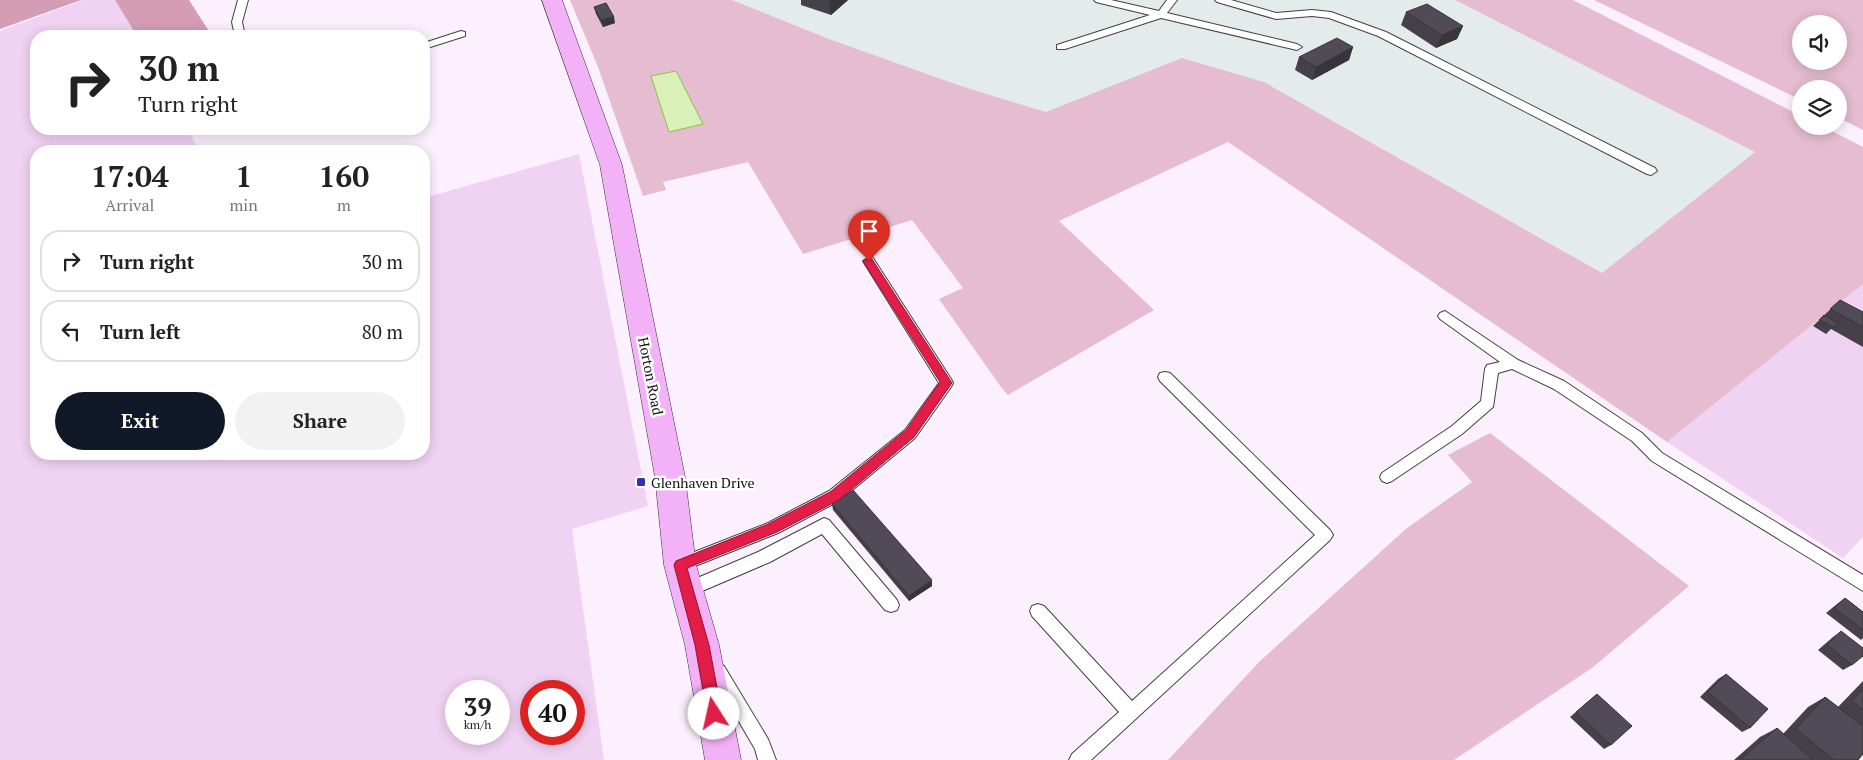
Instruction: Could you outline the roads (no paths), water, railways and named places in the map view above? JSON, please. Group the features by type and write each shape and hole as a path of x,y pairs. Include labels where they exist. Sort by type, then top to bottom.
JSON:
{"street":[{"name":"Horton Road","path":"552,0 611,165 670,477 683,578 702,645 723,760"}],"lane":[{"path":"239,30 237,22 243,0"},
{"path":"1099,0 1297,47"},
{"path":"1061,47 1161,15 1172,0"},
{"path":"1220,0 1276,16 1312,12 1355,22 1651,171"},
{"path":"430,44 461,34"},
{"path":"683,578 834,496 910,434 946,383 869,261"},
{"path":"1445,316 1513,364 1559,385 1637,437 1657,457 1863,584"},
{"path":"1388,477 1457,430 1488,402 1492,369 1513,364"},
{"path":"1078,760 1325,535 1165,377"},
{"path":"683,578 764,557 824,525 891,605"},
{"path":"1038,611 1131,712"},
{"path":"702,645 762,745 767,760"}],"place":[{"name":"Glenhaven Drive","path":"641,482"}]}
